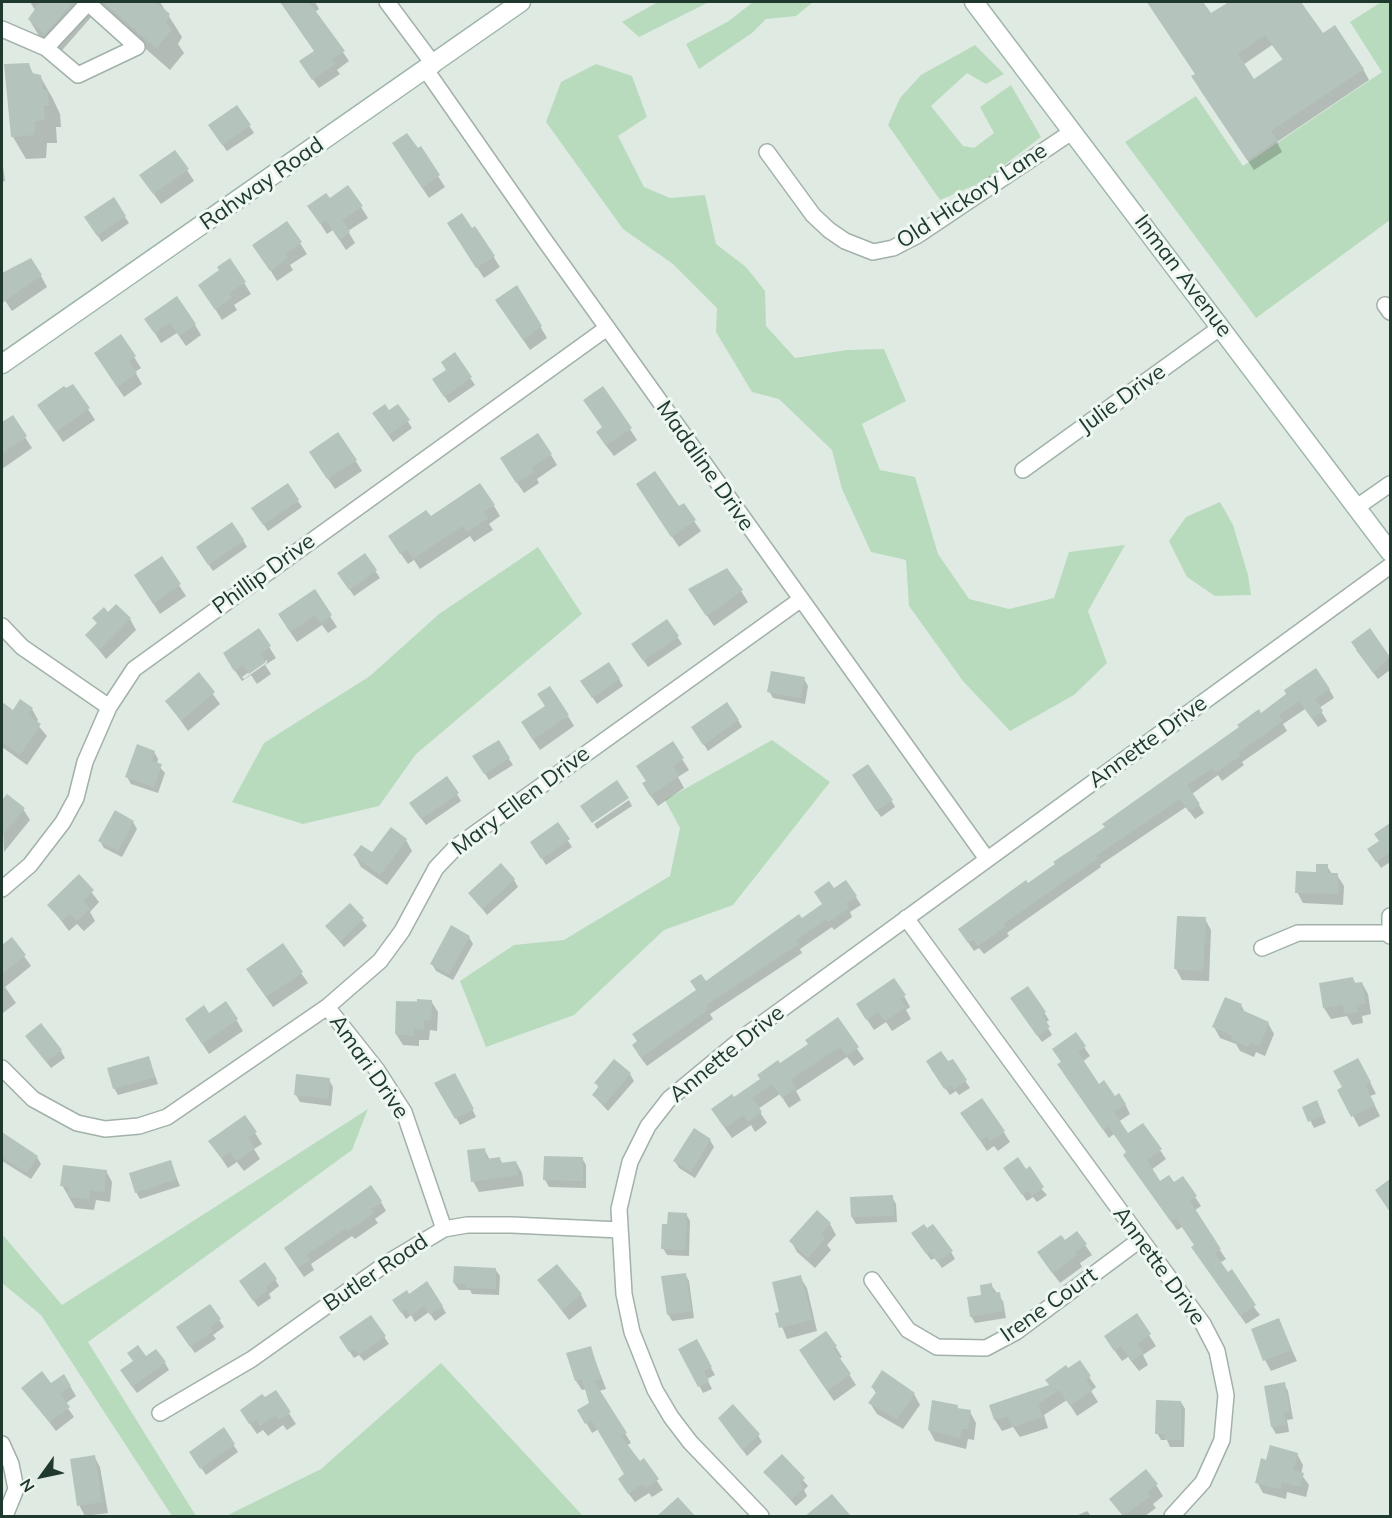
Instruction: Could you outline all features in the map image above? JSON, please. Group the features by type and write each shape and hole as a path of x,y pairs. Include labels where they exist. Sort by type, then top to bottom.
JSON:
{"main road":[{"name":"Rahway Road","path":"2,364 521,2"},
{"name":"Inman Avenue","path":"974,2 1390,552"}],"street":[{"name":"Madaline Drive","path":"387,2 607,328 987,859"},
{"path":"2,29 46,48 78,75 137,47 88,3 46,48"},
{"name":"Old Hickory Lane","path":"767,152 813,215 845,241 873,252 893,248 918,235 1073,131"},
{"name":"Julie Drive","path":"1023,470 1221,327"},
{"name":"Phillip Drive","path":"2,889 30,865 52,840 63,822 76,798 85,762 109,707 134,669 607,328"},
{"path":"1357,507 1390,484"},
{"name":"Annette Drive","path":"761,1516 690,1442 655,1390 642,1362 630,1323 623,1282 619,1209 630,1162 648,1126 669,1099 746,1036 1390,566"},
{"name":"Mary Ellen Drive","path":"2,1068 33,1099 77,1123 105,1129 139,1126 167,1117 327,1007 380,961 402,931 436,868 456,847 800,600"},
{"path":"2,626 22,647 109,707"},
{"path":"1262,948 1298,933 1390,935 1390,916"},
{"name":"Annette Drive","path":"906,918 1210,1337 1221,1365 1226,1395 1225,1426 1217,1455 1194,1495 1172,1516"},
{"name":"Amari Drive","path":"327,1007 377,1070 404,1112 412,1129 444,1229"},
{"name":"Butler Road","path":"160,1413 252,1359 387,1263 444,1229 467,1225 512,1225 620,1230"},
{"name":"Irene Court","path":"872,1280 908,1330 937,1347 986,1348 1016,1332 1141,1239"},
{"path":"2,1444 11,1464 16,1490 5,1516"}],"green space":[{"path":"658,2 709,2 639,37 622,22"},
{"path":"753,2 813,2 796,16 766,19 752,33 699,69 686,44 729,21"},
{"path":"1381,2 1390,2 1390,220 1256,318 1125,142 1196,96 1243,166 1382,72 1350,22"},
{"path":"975,45 1004,74 986,84 967,73 931,106 963,146 974,148 994,133 980,107 1011,85 1041,137 982,182 940,200 888,125 900,98 921,75"},
{"path":"596,64 632,76 647,117 618,136 644,187 670,198 705,195 716,244 746,267 765,291 766,326 795,358 847,350 884,349 906,401 862,424 880,470 915,477 938,554 969,599 1009,609 1054,598 1069,552 1125,545 1088,611 1107,663 1074,695 1010,731 963,681 909,606 906,560 871,552 842,489 832,450 779,399 752,392 716,332 717,308 673,264 623,229 546,122 561,82"},
{"path":"1220,502 1233,525 1248,575 1251,595 1215,596 1187,577 1169,541 1186,517"},
{"path":"538,547 582,614 416,754 379,806 303,824 232,802 264,743 370,676 439,614"},
{"path":"772,740 830,782 733,905 664,930 574,1015 486,1047 460,981 514,945 564,940 670,876 680,828 665,800"},
{"path":"368,1109 352,1150 88,1342 196,1516 172,1516 41,1315 2,1283 2,1234 62,1305"},
{"path":"441,1363 583,1516 226,1516 321,1469"}],"building":[{"path":"40,2 73,2 45,34 28,19"},
{"path":"103,2 156,2 170,14 166,22 172,30 156,48"},
{"path":"280,2 309,2 345,51 332,59 335,64 312,80 299,61 314,51"},
{"path":"1147,2 1203,2 1211,13 1229,2 1301,2 1323,33 1335,25 1364,69 1271,131 1277,140 1247,160 1191,76 1195,74","holes":["1265,35 1283,59 1254,79 1238,54"]},
{"path":"29,63 32,73 41,75 43,90 47,90 49,105 44,105 45,120 35,121 34,135 11,137 4,64"},
{"path":"237,105 251,125 222,145 208,125"},
{"path":"407,133 418,148 421,146 440,175 422,188 392,143"},
{"path":"175,150 189,169 153,194 139,175"},
{"path":"348,185 363,206 342,220 350,232 339,240 326,220 320,224 307,206 326,193 330,198"},
{"path":"114,197 126,216 97,236 84,217"},
{"path":"462,213 472,228 475,226 495,256 476,268 447,223"},
{"path":"287,221 302,242 285,254 288,258 270,271 252,245"},
{"path":"31,258 42,275 2,303 2,273"},
{"path":"230,258 246,282 229,293 232,298 215,310 198,285 219,270 217,267"},
{"path":"517,285 542,326 523,340 495,300"},
{"path":"177,296 196,324 179,336 170,323 154,333 144,319"},
{"path":"121,334 136,356 129,361 137,373 117,387 94,353"},
{"path":"455,352 472,377 444,397 432,379 446,370 441,362"},
{"path":"73,384 90,408 56,432 37,405 64,386 66,388"},
{"path":"603,386 632,428 606,446 596,432 602,427 583,400"},
{"path":"385,404 389,410 398,404 410,420 388,435 372,413"},
{"path":"13,415 27,436 2,454 2,422"},
{"path":"338,432 357,460 327,479 309,452"},
{"path":"538,433 552,454 532,467 534,472 516,483 500,458"},
{"path":"655,471 679,506 684,503 696,520 671,537 636,484"},
{"path":"288,483 299,500 263,525 251,508"},
{"path":"480,483 495,505 484,512 488,518 467,532 462,526 413,559 407,550 400,554 388,536 426,510 431,516"},
{"path":"232,522 244,540 208,565 196,547"},
{"path":"365,553 377,570 349,590 337,573"},
{"path":"162,556 181,584 153,604 134,575"},
{"path":"727,568 743,590 706,616 688,589"},
{"path":"315,589 332,615 321,623 315,615 290,632 278,614"},
{"path":"116,604 131,618 99,650 85,635 97,623 92,618 104,607 108,612"},
{"path":"667,619 679,636 643,661 631,644"},
{"path":"259,628 271,646 260,654 266,662 249,674 243,665 234,671 223,653"},
{"path":"1370,628 1390,657 1373,673 1351,642"},
{"path":"609,662 620,679 592,698 580,681"},
{"path":"1316,668 1330,689 1315,699 1323,711 1312,719 1299,701 1279,715 1283,721 1238,753 1240,756 1216,773 1212,768 1187,785 1200,804 1189,812 1180,799 1096,856 1098,858 1003,924 1005,927 978,946 973,940 968,943 958,929 1026,880 1028,883 1055,864 1053,862 1105,827 1102,824 1239,727 1237,725 1259,709 1261,713 1286,694 1284,690"},
{"path":"771,671 805,677 801,698 767,692"},
{"path":"199,672 215,692 181,721 165,701"},
{"path":"550,686 569,715 533,740 521,722 545,706 537,694"},
{"path":"20,699 33,708 28,715 41,724 20,755 2,742 2,702 13,710"},
{"path":"727,702 739,720 703,745 691,727"},
{"path":"499,740 510,758 484,774 472,756"},
{"path":"673,741 684,758 673,766 679,776 650,796 642,783 646,781 636,766"},
{"path":"137,744 155,751 152,761 162,764 154,787 125,777"},
{"path":"868,764 893,800 876,811 852,775"},
{"path":"447,776 459,793 421,819 409,803"},
{"path":"617,780 629,798 592,823 580,806"},
{"path":"7,794 25,808 2,836 2,800"},
{"path":"115,810 134,821 118,851 98,841"},
{"path":"558,822 570,839 541,859 530,842"},
{"path":"1390,823 1390,857 1388,854 1376,862 1367,849 1379,841 1374,834"},
{"path":"391,827 407,839 380,875 353,855 361,845 372,852"},
{"path":"501,863 515,879 482,909 468,893"},
{"path":"1316,864 1328,864 1328,873 1338,873 1338,894 1295,893 1296,871 1316,872"},
{"path":"79,874 94,890 83,901 90,909 77,921 70,914 62,921 47,905"},
{"path":"846,880 857,896 846,903 849,908 828,922 826,919 796,940 799,944 706,1005 709,1009 641,1058 632,1045 637,1041 632,1034 696,990 690,981 701,974 706,981 799,914 802,918 822,904 814,892 829,881 834,888"},
{"path":"350,903 364,918 340,942 325,926"},
{"path":"1177,916 1206,917 1203,971 1174,969"},
{"path":"451,925 470,936 449,974 430,964"},
{"path":"12,937 26,955 2,974 2,945"},
{"path":"283,943 303,972 266,997 246,969"},
{"path":"1353,977 1354,983 1362,982 1366,1004 1356,1005 1358,1012 1344,1014 1343,1005 1323,1008 1319,983"},
{"path":"894,978 906,995 900,999 906,1007 885,1021 878,1012 866,1020 856,1004"},
{"path":"1028,986 1046,1012 1042,1015 1050,1027 1037,1036 1010,998"},
{"path":"1225,997 1242,1004 1240,1009 1269,1022 1259,1046 1250,1042 1248,1047 1232,1040 1233,1036 1212,1027"},
{"path":"417,999 432,1000 431,1020 424,1020 424,1030 414,1029 413,1036 395,1034 396,1001 417,1002"},
{"path":"226,1001 238,1019 202,1044 185,1019 204,1005 209,1013"},
{"path":"838,1017 859,1047 846,1056 840,1047 819,1060 791,1080 796,1088 782,1098 772,1084 752,1098 762,1112 748,1122 743,1115 728,1126 723,1126 711,1109 732,1094 734,1097 760,1079 757,1075 778,1060 780,1063 808,1044 805,1040"},
{"path":"41,1023 62,1050 46,1062 25,1036"},
{"path":"1076,1032 1086,1046 1078,1052 1099,1084 1104,1080 1115,1096 1119,1093 1126,1104 1114,1112 1128,1133 1143,1123 1162,1149 1147,1160 1160,1181 1169,1175 1174,1182 1183,1176 1197,1196 1190,1201 1221,1249 1215,1254 1228,1272 1232,1269 1256,1305 1240,1316 1191,1247 1194,1245 1176,1218 1171,1222 1123,1155 1126,1152 1108,1126 1103,1130 1057,1064 1061,1062 1052,1049"},
{"path":"941,1051 948,1061 953,1059 967,1080 954,1089 951,1085 944,1089 926,1061"},
{"path":"149,1056 155,1077 113,1089 107,1068"},
{"path":"1358,1058 1371,1082 1365,1085 1375,1105 1351,1117 1337,1090 1342,1087 1333,1071"},
{"path":"614,1059 631,1073 604,1105 592,1095 599,1086 594,1083"},
{"path":"455,1073 474,1109 455,1119 434,1083"},
{"path":"296,1074 330,1078 328,1099 294,1095"},
{"path":"982,1098 1005,1131 990,1141 987,1136 980,1141 960,1113"},
{"path":"1317,1100 1323,1115 1308,1122 1302,1107"},
{"path":"245,1115 257,1132 248,1138 255,1148 236,1161 230,1152 221,1158 208,1141"},
{"path":"694,1128 711,1139 691,1172 673,1161"},
{"path":"2,1132 38,1156 27,1173 2,1157"},
{"path":"485,1148 486,1159 500,1157 501,1163 516,1161 518,1175 471,1182 467,1150"},
{"path":"544,1156 583,1157 583,1181 543,1180"},
{"path":"1018,1157 1026,1169 1030,1166 1044,1187 1032,1196 1028,1191 1022,1195 1003,1168"},
{"path":"171,1160 177,1179 135,1193 129,1173"},
{"path":"63,1165 107,1170 104,1192 90,1190 89,1199 68,1197 69,1187 60,1186"},
{"path":"1390,1179 1390,1212 1375,1190"},
{"path":"371,1185 382,1201 371,1209 374,1213 348,1231 346,1228 306,1255 310,1260 298,1268 284,1248"},
{"path":"893,1195 894,1216 851,1217 850,1197"},
{"path":"817,1210 831,1223 821,1234 825,1238 808,1258 789,1241"},
{"path":"668,1212 687,1213 685,1250 661,1249 662,1224 667,1224"},
{"path":"924,1224 927,1228 933,1224 953,1251 937,1262 930,1252 926,1254 911,1233"},
{"path":"1077,1231 1087,1244 1075,1252 1077,1255 1052,1273 1037,1252 1061,1235 1065,1240"},
{"path":"265,1262 277,1279 266,1286 268,1290 253,1301 239,1281"},
{"path":"557,1264 582,1294 562,1310 537,1280"},
{"path":"454,1266 496,1268 496,1289 466,1288 466,1284 453,1283"},
{"path":"686,1273 691,1311 667,1315 661,1276"},
{"path":"801,1275 812,1320 779,1328 775,1313 779,1312 772,1282"},
{"path":"427,1281 443,1306 430,1315 424,1306 410,1316 406,1309 401,1313 392,1300 407,1290 409,1294"},
{"path":"992,1283 993,1293 1000,1292 1003,1311 970,1317 967,1297 981,1295 980,1285"},
{"path":"210,1304 221,1319 210,1327 213,1331 190,1347 176,1327"},
{"path":"1137,1313 1151,1334 1137,1344 1143,1353 1131,1361 1121,1346 1114,1351 1104,1336"},
{"path":"371,1315 386,1336 359,1355 354,1349 349,1352 339,1337"},
{"path":"1279,1318 1292,1350 1263,1361 1251,1329"},
{"path":"826,1331 837,1346 833,1348 851,1374 827,1391 799,1350"},
{"path":"697,1339 712,1367 704,1371 709,1381 698,1387 678,1349"},
{"path":"138,1345 146,1356 156,1349 166,1362 132,1387 120,1370 133,1361 127,1353"},
{"path":"591,1346 601,1379 594,1381 627,1433 621,1436 640,1461 644,1458 659,1479 646,1488 642,1484 628,1494 618,1479 624,1474 592,1421 585,1424 577,1410 589,1403 582,1379 575,1381 566,1353"},
{"path":"1080,1360 1091,1376 1086,1380 1093,1390 1070,1406 1059,1390 1038,1404 1043,1417 1012,1427 1008,1416 994,1420 989,1405 1049,1385 1045,1380 1066,1365 1068,1368"},
{"path":"882,1370 915,1393 897,1419 868,1403 877,1391 871,1387"},
{"path":"42,1371 51,1383 64,1374 71,1386 60,1394 70,1407 49,1422 21,1388"},
{"path":"1285,1382 1290,1412 1284,1413 1286,1425 1271,1427 1264,1386"},
{"path":"276,1390 291,1412 279,1420 276,1415 260,1426 256,1420 249,1424 240,1410 262,1394 265,1397"},
{"path":"932,1400 971,1410 968,1429 962,1429 960,1438 928,1430"},
{"path":"1156,1400 1181,1401 1181,1440 1165,1440 1165,1434 1155,1434"},
{"path":"733,1404 760,1434 742,1450 718,1418"},
{"path":"224,1427 235,1444 200,1469 189,1452"},
{"path":"1270,1445 1298,1453 1293,1470 1304,1473 1300,1487 1282,1482 1280,1489 1255,1483 1261,1458 1266,1460"},
{"path":"782,1454 805,1478 800,1483 804,1488 791,1500 763,1472"},
{"path":"95,1455 102,1502 77,1506 70,1459"},
{"path":"1146,1469 1158,1484 1147,1492 1151,1496 1123,1516 1109,1499"},
{"path":"832,1494 851,1516 805,1516"},
{"path":"678,1497 695,1516 657,1516"}]}
